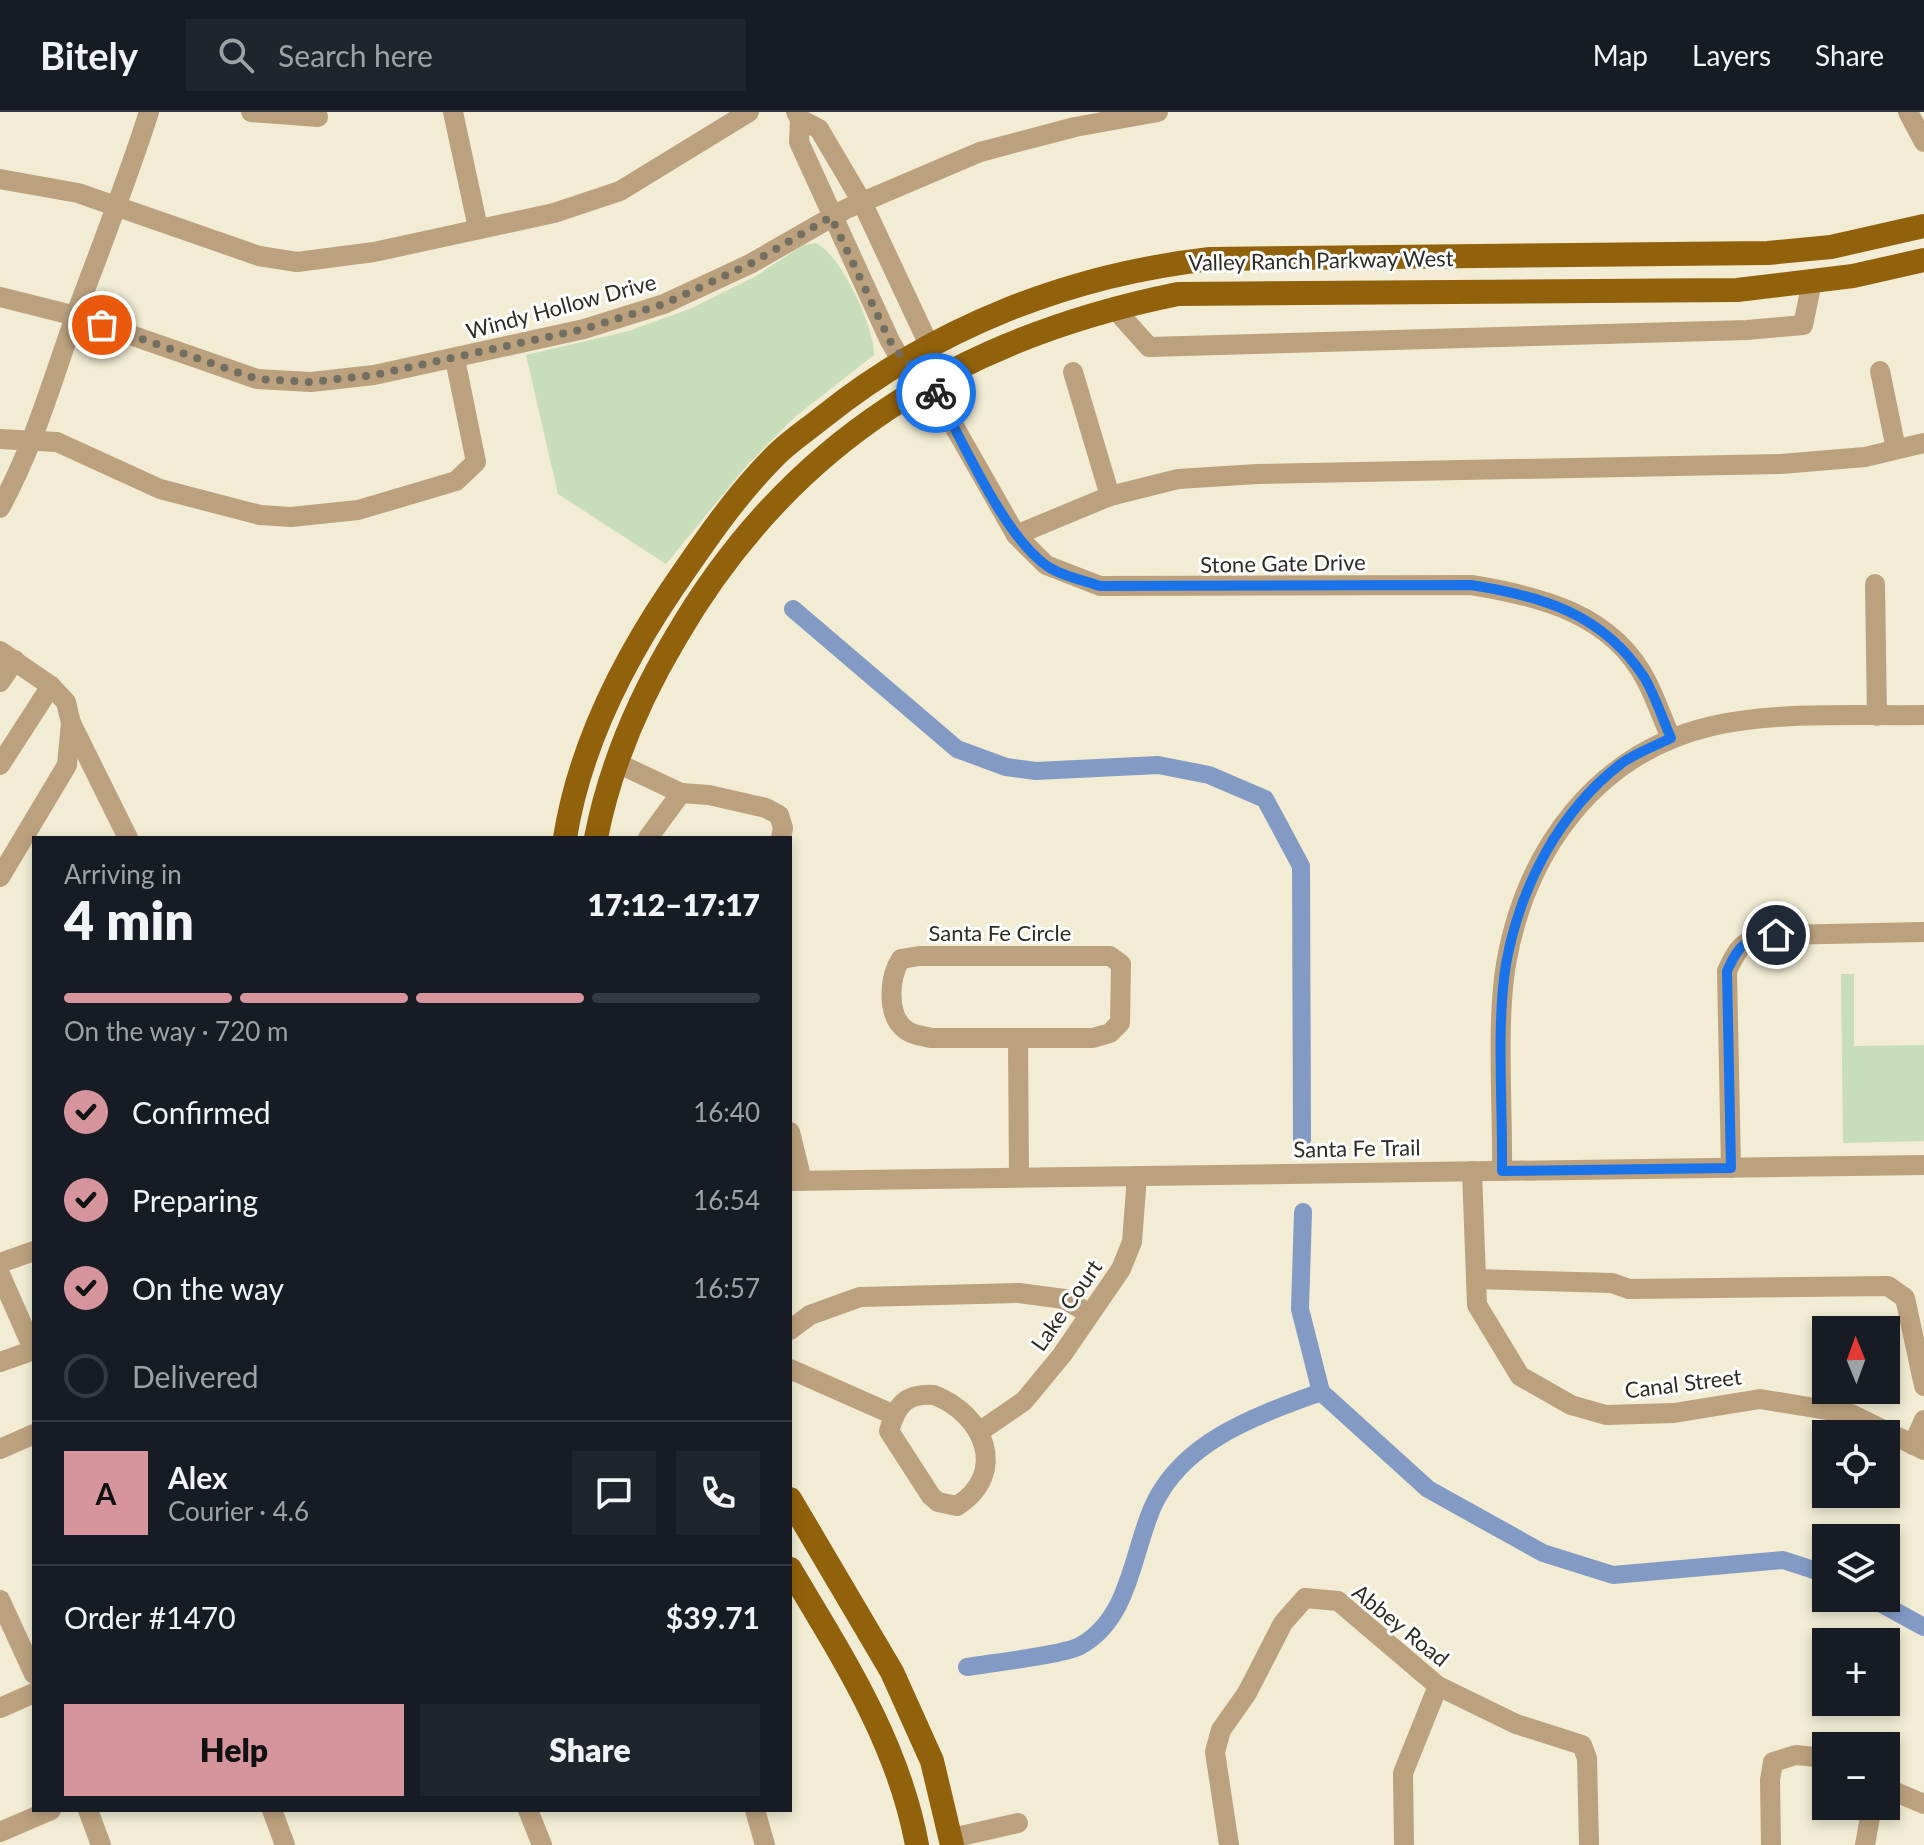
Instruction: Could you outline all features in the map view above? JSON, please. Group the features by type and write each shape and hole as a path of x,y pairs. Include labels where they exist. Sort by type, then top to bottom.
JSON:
{"main road":[{"name":"Valley Ranch Parkway West","path":"566,836 603,714 651,620 723,513 778,453 852,394 929,345 1040,296 1166,264 1246,259 1768,253 1831,247 1924,226"},
{"path":"1588,291 1589,255"},
{"path":"1245,291 1246,259"},
{"name":"Valley Ranch Parkway West","path":"597,836 617,763 653,675 704,587 745,533 824,454 886,408 1010,343 1114,308 1178,294 1245,291 1737,290 1812,282 1924,260"},
{"path":"792,1502 892,1672 932,1761 952,1841"},
{"path":"792,1572 857,1680 893,1757 917,1845"}],"street":[{"path":"0,508 34,440 76,316 118,208 149,112"},
{"path":"251,112 318,117"},
{"path":"453,112 478,228"},
{"path":"0,179 78,193 259,256 297,262 374,252 554,213 620,191 749,112"},
{"name":"Windy Hollow Drive","path":"0,297 76,316 257,379 311,382 374,375 584,329 664,304 750,264 862,202 980,152 1075,127 1158,112"},
{"path":"1908,112 1924,142"},
{"name":"Stone Gate Drive","path":"798,116 819,129 862,202 929,345 930,384"},
{"name":"Stone Gate Drive","path":"798,116 799,142 831,217 901,360 930,384 1016,535 1046,565 1100,586 1471,585 1525,593 1568,608 1599,627 1618,645 1646,679 1671,738"},
{"path":"1114,308 1149,347 1747,330 1803,325 1812,282"},
{"path":"0,439 57,442 160,489 230,510 291,517 358,510 456,481 467,475 476,462 455,359"},
{"path":"1880,371 1896,449"},
{"path":"1073,372 1110,496"},
{"path":"1016,535 1110,496 1178,479 1257,474 1750,466 1865,457 1924,443"},
{"path":"1875,584 1877,716"},
{"path":"0,682 7,655 51,686 66,702 71,723 127,836"},
{"path":"0,765 51,686"},
{"path":"1502,1171 1506,964 1527,895 1550,842 1583,801 1624,762 1671,738 1713,726 1769,719 1924,715"},
{"path":"0,877 67,765 71,723"},
{"path":"617,763 681,793 709,795 766,808 779,815 783,828 781,836"},
{"path":"649,836 681,793"},
{"path":"1731,1168 1727,971 1738,947 1755,938 1776,935 1924,932"},
{"name":"Santa Fe Circle","path":"919,956 1110,956 1121,964 1120,1023 1110,1033 1093,1038 1018,1038 931,1038 908,1032 896,1020 893,970 901,959 919,956"},
{"path":"1018,1038 1019,1177"},
{"path":"792,1148 796,1181"},
{"name":"Santa Fe Trail","path":"796,1181 1924,1165"},
{"name":"Canal Street","path":"1472,1171 1477,1305 1520,1376 1571,1405 1606,1415 1674,1413 1760,1399 1851,1414 1919,1447"},
{"name":"Lake Court","path":"979,1432 1024,1401 1090,1314 1128,1256 1136,1219 1137,1176"},
{"path":"0,1263 32,1252"},
{"path":"0,1274 32,1346"},
{"path":"1476,1279 1612,1283 1629,1289 1888,1286 1905,1298 1924,1386"},
{"path":"792,1328 810,1315 860,1297 1019,1293 1064,1299 1090,1314"},
{"path":"0,1362 32,1352"},
{"path":"792,1370 894,1415"},
{"path":"934,1395 955,1406 979,1432 986,1469 978,1490 957,1506 947,1505 931,1496 895,1445 889,1431 894,1415 910,1396 934,1395"},
{"path":"1919,1447 1924,1420"},
{"path":"0,1449 32,1435"},
{"name":"Abbey Road","path":"1229,1845 1215,1752 1221,1730 1247,1693 1283,1623 1305,1598 1338,1601 1438,1686 1516,1724 1582,1745 1587,1758 1589,1845"},
{"path":"0,1600 32,1670"},
{"path":"1404,1845 1403,1773 1438,1686"},
{"path":"0,1708 32,1694"},
{"path":"1771,1845 1770,1780 1773,1762 1796,1755 1812,1757"},
{"path":"1900,1794 1924,1804"},
{"path":"0,1832 46,1812"},
{"path":"89,1812 101,1845"},
{"path":"273,1812 285,1845"},
{"path":"529,1812 542,1845"},
{"path":"756,1812 765,1845"},
{"path":"1865,1845 1869,1820"},
{"path":"952,1841 1018,1823"}],"green space":[{"path":"815,243 835,260 854,292 869,327 874,355 796,416 748,464 666,564 558,494 526,355 629,331 692,308 756,276 803,245"},
{"path":"1841,974 1854,974 1854,1046 1924,1045 1924,1141 1843,1143"}],"waterway":[{"path":"793,609 957,749 1006,767 1036,771 1158,765 1209,775 1265,799 1301,866 1302,1140"},
{"path":"1303,1212 1300,1309 1321,1392 1428,1489 1543,1553 1613,1575 1783,1560 1812,1569"},
{"path":"967,1667 1071,1649 1097,1634 1120,1601 1154,1504 1184,1462 1204,1446 1249,1420 1321,1392"},
{"path":"1897,1612 1924,1627"}],"way so far":[{"path":"102,325 257,379 311,382 374,375 584,329 664,304 750,264 831,217 866,294 901,360 930,384 936,393"}],"route":[{"path":"936,393 1016,535 1046,565 1062,574 1100,586 1471,585 1525,593 1568,608 1599,627 1628,655 1646,679 1671,738 1624,762 1566,820 1550,842 1527,895 1506,964 1502,1171 1731,1168 1727,971 1738,947 1755,938 1776,935"}]}
